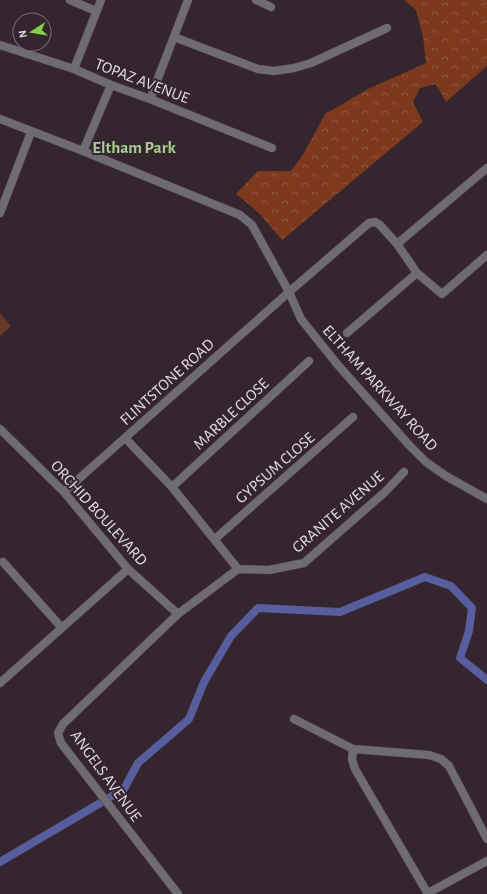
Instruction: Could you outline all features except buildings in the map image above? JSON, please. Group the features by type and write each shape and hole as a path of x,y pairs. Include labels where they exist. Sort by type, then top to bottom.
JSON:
{"street":[{"path":"70,0 96,11"},
{"path":"74,69 101,0"},
{"path":"150,100 188,0"},
{"path":"256,0 271,7"},
{"path":"174,37 258,69 274,71 294,68 310,63 387,28"},
{"name":"TOPAZ AVENUE","path":"0,45 74,69 110,85 272,148"},
{"path":"83,151 110,85"},
{"name":"ELTHAM PARKWAY ROAD","path":"0,119 240,215 252,225 289,292 300,319 337,364 426,462 446,476 487,499"},
{"path":"0,213 31,132"},
{"path":"487,168 397,244 417,273 442,294 487,255"},
{"name":"FLINTSTONE ROAD","path":"64,492 369,223 375,222 380,225 397,244"},
{"path":"347,333 417,273"},
{"name":"MARBLE CLOSE","path":"172,487 309,361"},
{"name":"GYPSUM CLOSE","path":"215,539 353,417"},
{"name":"ORCHID BOULEVARD","path":"0,429 64,492 128,569 178,614"},
{"path":"125,438 172,487 238,569 178,614"},
{"name":"GRANITE AVENUE","path":"238,569 269,570 304,563 385,492 404,472"},
{"path":"3,562 62,628"},
{"path":"0,683 128,569"},
{"name":"ANGELS AVENUE","path":"178,614 63,724 58,733 61,743 178,894"},
{"path":"294,719 353,749 429,755 441,759 449,766 487,839"},
{"path":"353,749 352,759 354,769 428,893 487,861"}],"green space":[{"path":"404,0 487,0 487,66 446,102 436,84 420,88 413,102 423,122 282,240 258,212 236,194 258,171 291,171 304,153 325,114 368,89 426,63 423,37 416,10"}],"shaded area":[{"path":"0,313 11,326 0,336"}],"waterway":[{"path":"0,862 124,789 138,763 189,719 204,682 231,636 258,608 340,612 425,577 451,586 472,608 469,631 460,658 487,680"}],"district":[{"name":"Eltham Park","path":"134,147"}]}
